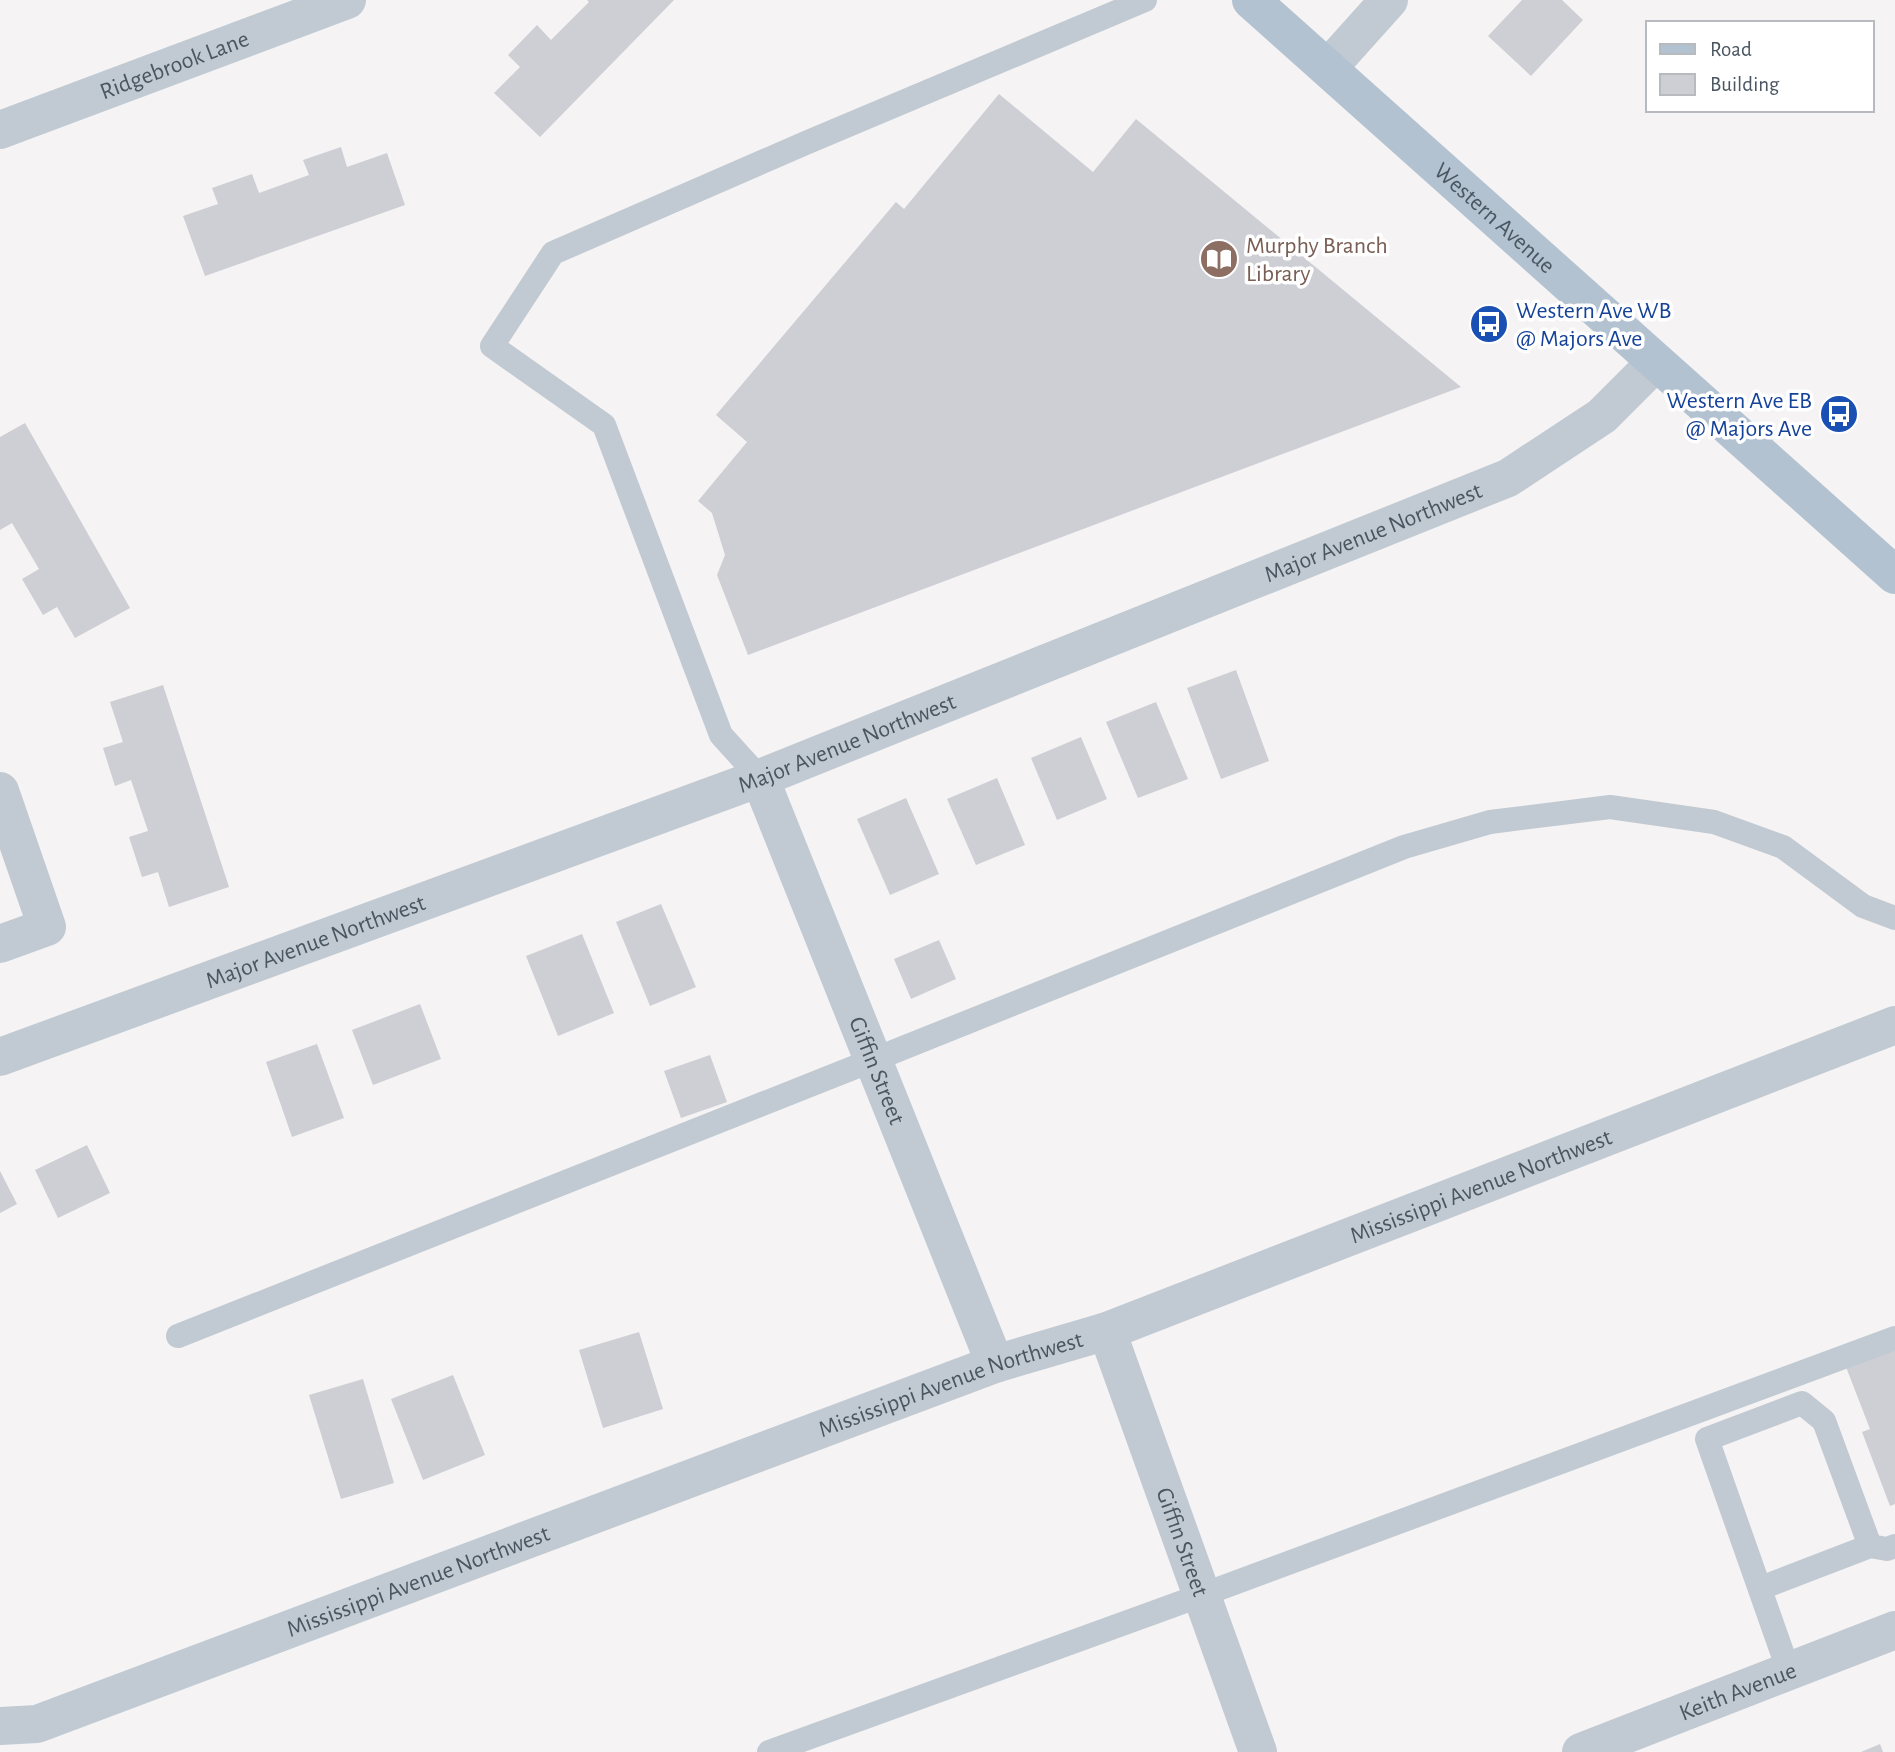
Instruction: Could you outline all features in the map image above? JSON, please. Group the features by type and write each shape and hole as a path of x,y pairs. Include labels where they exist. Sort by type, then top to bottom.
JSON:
{"main road":[{"name":"Western Avenue","path":"1251,0 1895,575"}],"street":[{"name":"Ridgebrook Lane","path":"0,130 347,0"},
{"path":"1328,68 1389,0"},
{"name":"Major Avenue Northwest","path":"0,1057 760,779 1508,478 1602,416 1656,362"},
{"name":"Giffin Street","path":"760,779 995,1364"},
{"path":"0,791 47,927 0,944"},
{"name":"Mississippi Avenue Northwest","path":"0,1726 37,1724 995,1364 1107,1331 1895,1025"},
{"name":"Giffin Street","path":"1107,1331 1258,1752"},
{"name":"Keith Avenue","path":"1581,1752 1895,1630"}],"lane":[{"path":"760,779 721,734 604,425 492,346 553,253 1145,0"},
{"path":"178,1336 1404,847 1490,822 1610,807 1714,822 1783,847 1863,906 1895,918"},
{"path":"769,1752 1895,1339"},
{"path":"1789,1672 1707,1439 1802,1403 1824,1421 1870,1546"},
{"path":"1761,1588 1870,1546 1887,1549 1895,1546"}],"building":[{"path":"587,0 674,0 540,137 494,93 520,67 508,55 537,25 551,40 589,2"},
{"path":"1522,0 1562,0 1583,20 1531,76 1488,36"},
{"path":"999,94 1093,172 1136,119 1461,387 748,655 717,575 725,555 712,513 698,501 747,442 716,415 896,202 904,209"},
{"path":"341,147 347,167 387,153 405,205 205,276 183,216 218,204 212,188 252,174 259,193 309,175 303,160"},
{"path":"25,423 130,608 75,638 57,607 43,615 22,579 39,569 12,523 0,530 0,437"},
{"path":"1236,670 1269,761 1221,779 1187,688"},
{"path":"163,685 229,887 169,907 158,872 142,877 129,837 148,831 131,780 115,786 103,748 123,742 110,702"},
{"path":"1156,702 1188,779 1138,798 1106,722"},
{"path":"1081,737 1107,799 1057,820 1031,758"},
{"path":"997,778 1025,845 976,865 947,799"},
{"path":"906,798 939,874 890,895 857,819"},
{"path":"661,904 696,987 650,1006 616,922"},
{"path":"582,934 614,1013 558,1036 526,956"},
{"path":"939,940 956,979 911,999 894,959"},
{"path":"420,1004 441,1059 373,1085 352,1030"},
{"path":"317,1044 344,1118 292,1137 266,1062"},
{"path":"710,1055 727,1102 681,1118 664,1071"},
{"path":"87,1145 110,1193 58,1218 35,1170"},
{"path":"0,1171 17,1204 0,1213"},
{"path":"639,1332 663,1409 603,1428 579,1350"},
{"path":"1895,1349 1895,1504 1890,1506 1862,1432 1870,1429 1846,1367"},
{"path":"453,1375 485,1455 423,1480 391,1399"},
{"path":"363,1379 394,1483 341,1499 309,1395"},
{"path":"1880,1744 1883,1752 1861,1752"}],"place":[{"name":"Murphy Branch Library","path":"1219,259"},
{"name":"Western Ave WB @ Majors Ave","path":"1489,324"},
{"name":"Western Ave EB @ Majors Ave","path":"1839,414"}]}
